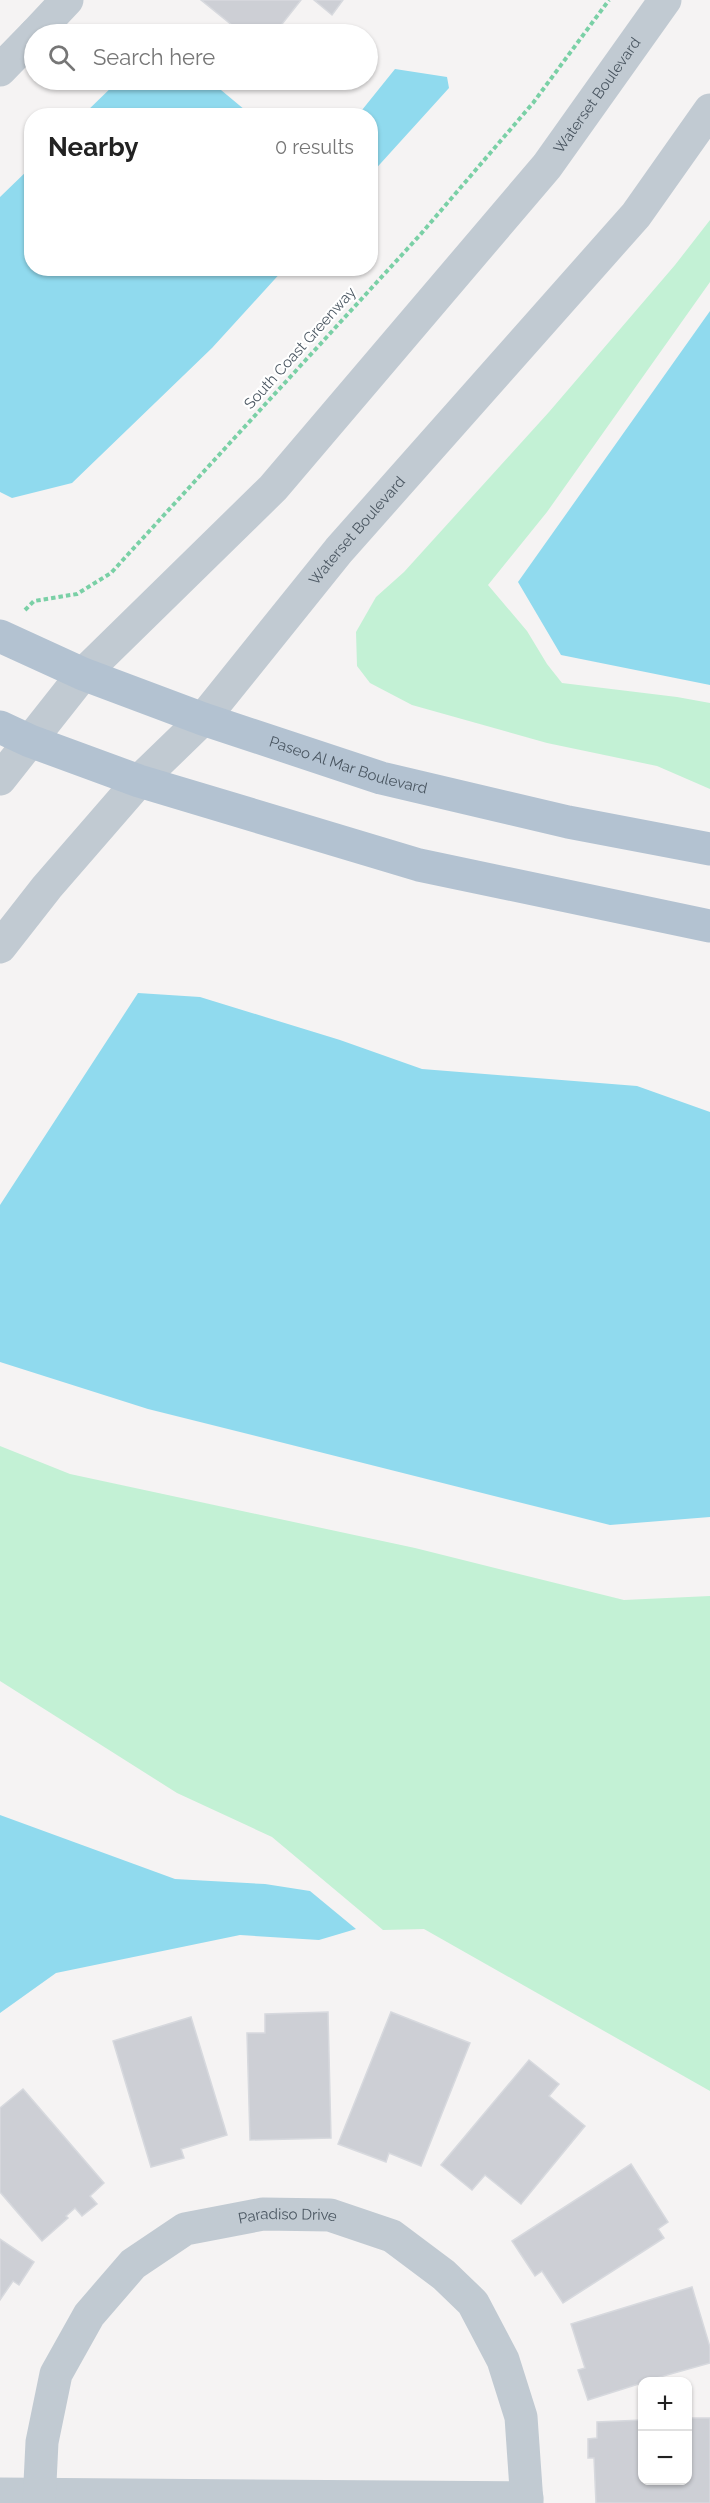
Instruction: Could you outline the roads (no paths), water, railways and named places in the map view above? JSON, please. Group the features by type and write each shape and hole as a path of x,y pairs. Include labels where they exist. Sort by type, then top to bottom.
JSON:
{"main road":[{"name":"Paseo Al Mar Boulevard","path":"11,625 82,674 203,718 381,778 568,822 710,849"},
{"path":"0,727 30,741 139,781 419,866 710,926"}],"street":[{"path":"45,24 67,0"},
{"name":"Waterset Boulevard","path":"0,779 82,674 273,488 548,166 665,0"},
{"path":"0,70 24,46"},
{"name":"Waterset Boulevard","path":"0,947 47,887 139,781 203,718 339,550 636,215 710,110"},
{"name":"Paradiso Drive","path":"39,2499 42,2442 56,2374 89,2315 133,2264 185,2229 263,2214 274,2214 330,2215 392,2236 444,2275 474,2303 503,2360 521,2417 527,2500"},
{"path":"0,2494 39,2499 527,2500"}],"water":[{"path":"395,69 447,77 449,88 378,166 378,108 364,108"},
{"path":"109,90 221,90 243,108 90,108"},
{"path":"24,174 24,276 278,276 212,348 72,483 12,498 0,492 0,197"},
{"path":"710,311 710,685 561,655 518,582"},
{"path":"138,993 200,997 340,1040 422,1069 637,1086 710,1112 710,1517 610,1525 148,1409 0,1362 0,1205"},
{"path":"0,1815 175,1879 265,1884 310,1891 356,1929 319,1940 240,1935 56,1973 0,2013"}]}
